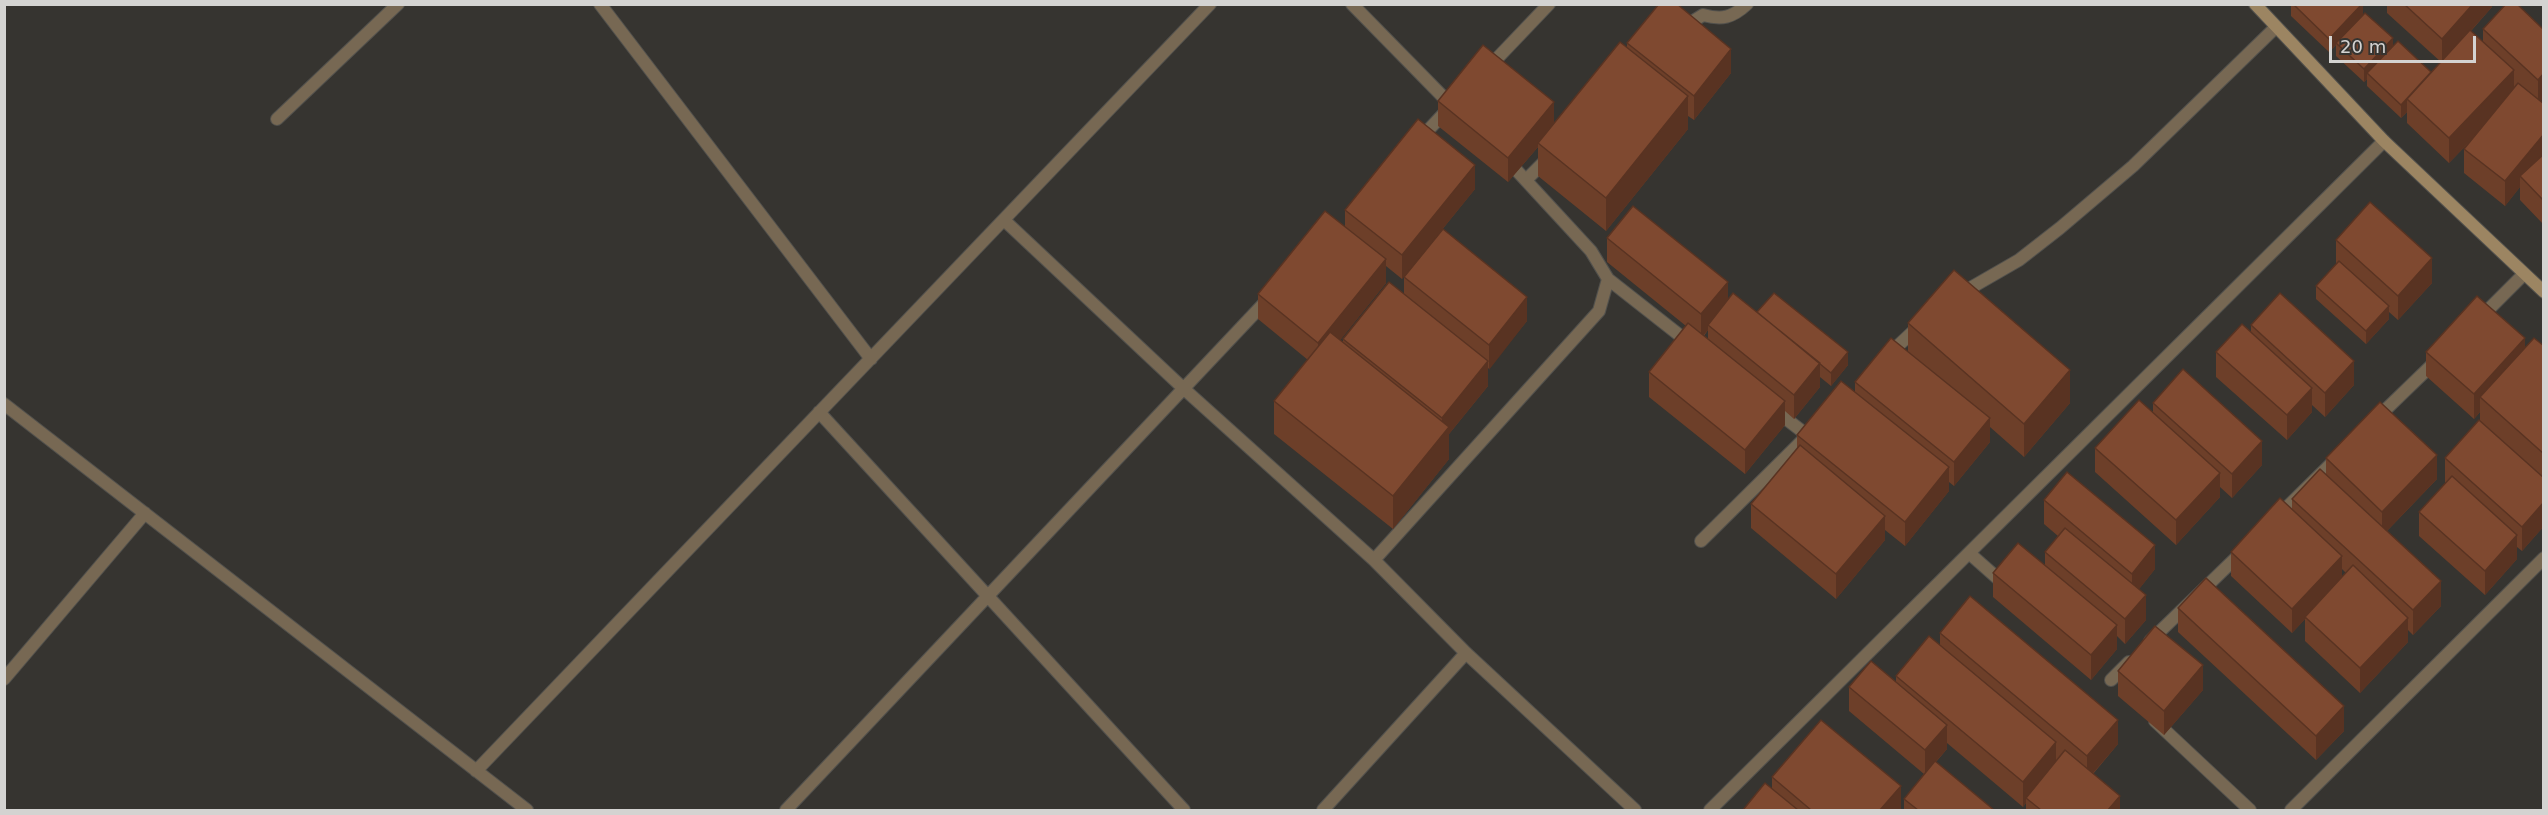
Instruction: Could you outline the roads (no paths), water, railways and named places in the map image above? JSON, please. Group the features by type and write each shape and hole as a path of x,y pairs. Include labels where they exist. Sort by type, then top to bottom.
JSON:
{"main road":[{"path":"2255,4 2384,141 2544,292"}],"street":[{"path":"277,119 398,4"},
{"path":"600,4 871,359"},
{"path":"476,771 1210,4"},
{"path":"1352,4 1457,106 1411,149"},
{"path":"1475,81 1549,4"},
{"path":"1670,39 1687,23 1702,15 1718,19 1735,16 1747,4"},
{"path":"1953,299 2019,260 2060,228 2133,166 2276,27"},
{"path":"1710,810 2384,141"},
{"path":"1527,179 1561,146"},
{"path":"1502,155 1527,179 1591,251 1608,279 1698,350"},
{"path":"1004,220 1183,388 1374,560 1466,653 1635,810"},
{"path":"2474,324 2524,274"},
{"path":"1374,560 1599,311 1608,279"},
{"path":"786,810 1281,286"},
{"path":"1879,363 1928,320"},
{"path":"2364,431 2448,348"},
{"path":"1701,541 1811,431 1762,400"},
{"path":"4,404 476,771 518,808"},
{"path":"819,412 1180,809"},
{"path":"2271,523 2347,448"},
{"path":"4,679 145,513"},
{"path":"2111,680 2246,547"},
{"path":"1969,553 2014,592"},
{"path":"2295,809 2544,558"},
{"path":"1323,810 1466,653"},
{"path":"2146,713 2250,810"}]}
